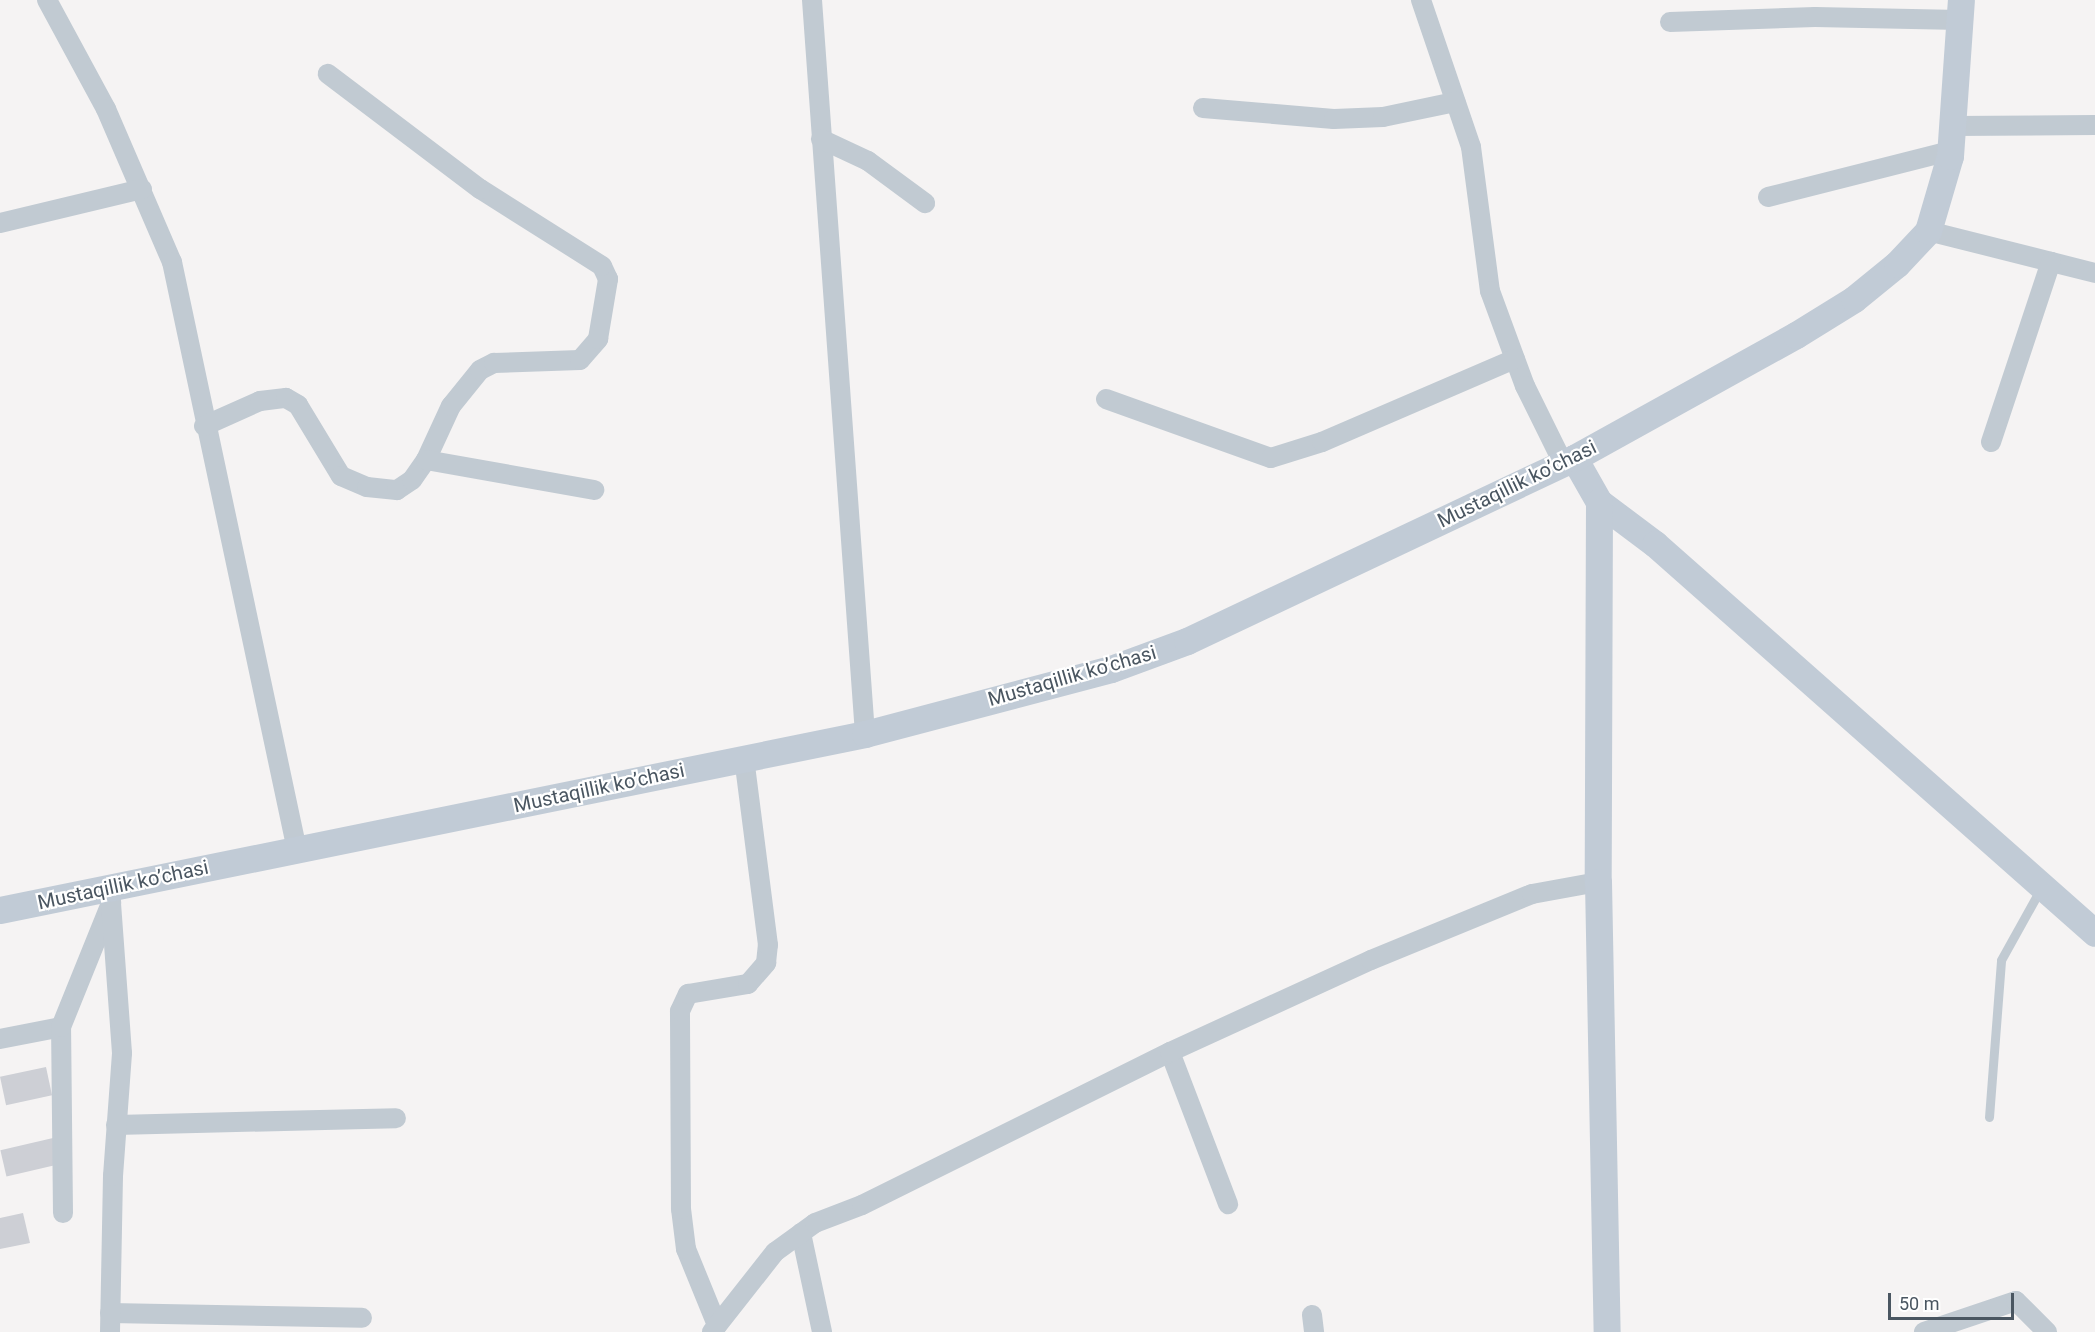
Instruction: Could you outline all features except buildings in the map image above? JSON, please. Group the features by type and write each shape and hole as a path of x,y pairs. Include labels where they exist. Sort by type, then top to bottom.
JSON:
{"main road":[{"path":"1928,231 1952,139 1960,10"},
{"name":"Mustaqillik ko’chasi","path":"0,910 111,896 297,850 865,734 1111,669 1187,641 1568,460 1854,299 1928,231"},
{"path":"1568,460 1599,502 1655,544 2095,933"},
{"path":"1599,502 1598,882 1607,1332"}],"street":[{"path":"46,0 106,109 172,262 204,426 297,850"},
{"path":"812,0 865,734"},
{"path":"1421,0 1471,147 1490,291 1515,359 1568,460"},
{"path":"1670,22 1960,10"},
{"path":"204,426 260,401 286,398 298,405 331,463 354,484 397,490 412,480 426,459 451,406 480,370 494,363 580,360 589,354 598,339 606,272 589,255 480,189 328,74"},
{"path":"1203,108 1334,119 1383,117 1455,102"},
{"path":"1768,197 1952,139 2095,125"},
{"path":"821,140 868,161 925,203"},
{"path":"0,223 142,189"},
{"path":"1928,231 2095,273"},
{"path":"1991,442 2051,262"},
{"path":"1106,399 1271,458 1322,442 1515,359"},
{"path":"426,459 594,490"},
{"path":"714,1329 686,1249 681,1209 680,1011 683,1000 696,990 748,984 766,963 768,945 744,759"},
{"path":"714,1329 775,1252 801,1233 1170,1052 1532,894 1598,882"},
{"path":"63,1212 61,1027 111,896"},
{"path":"111,896 122,1053 116,1125 110,1322 362,1318"},
{"path":"0,1039 61,1027"},
{"path":"1170,1052 1228,1204"},
{"path":"116,1125 396,1118"},
{"path":"801,1233 822,1332"},
{"path":"1924,1332 2016,1301 2047,1332"}],"lane":[{"path":"1989,1117 2001,960 2043,886"}]}
